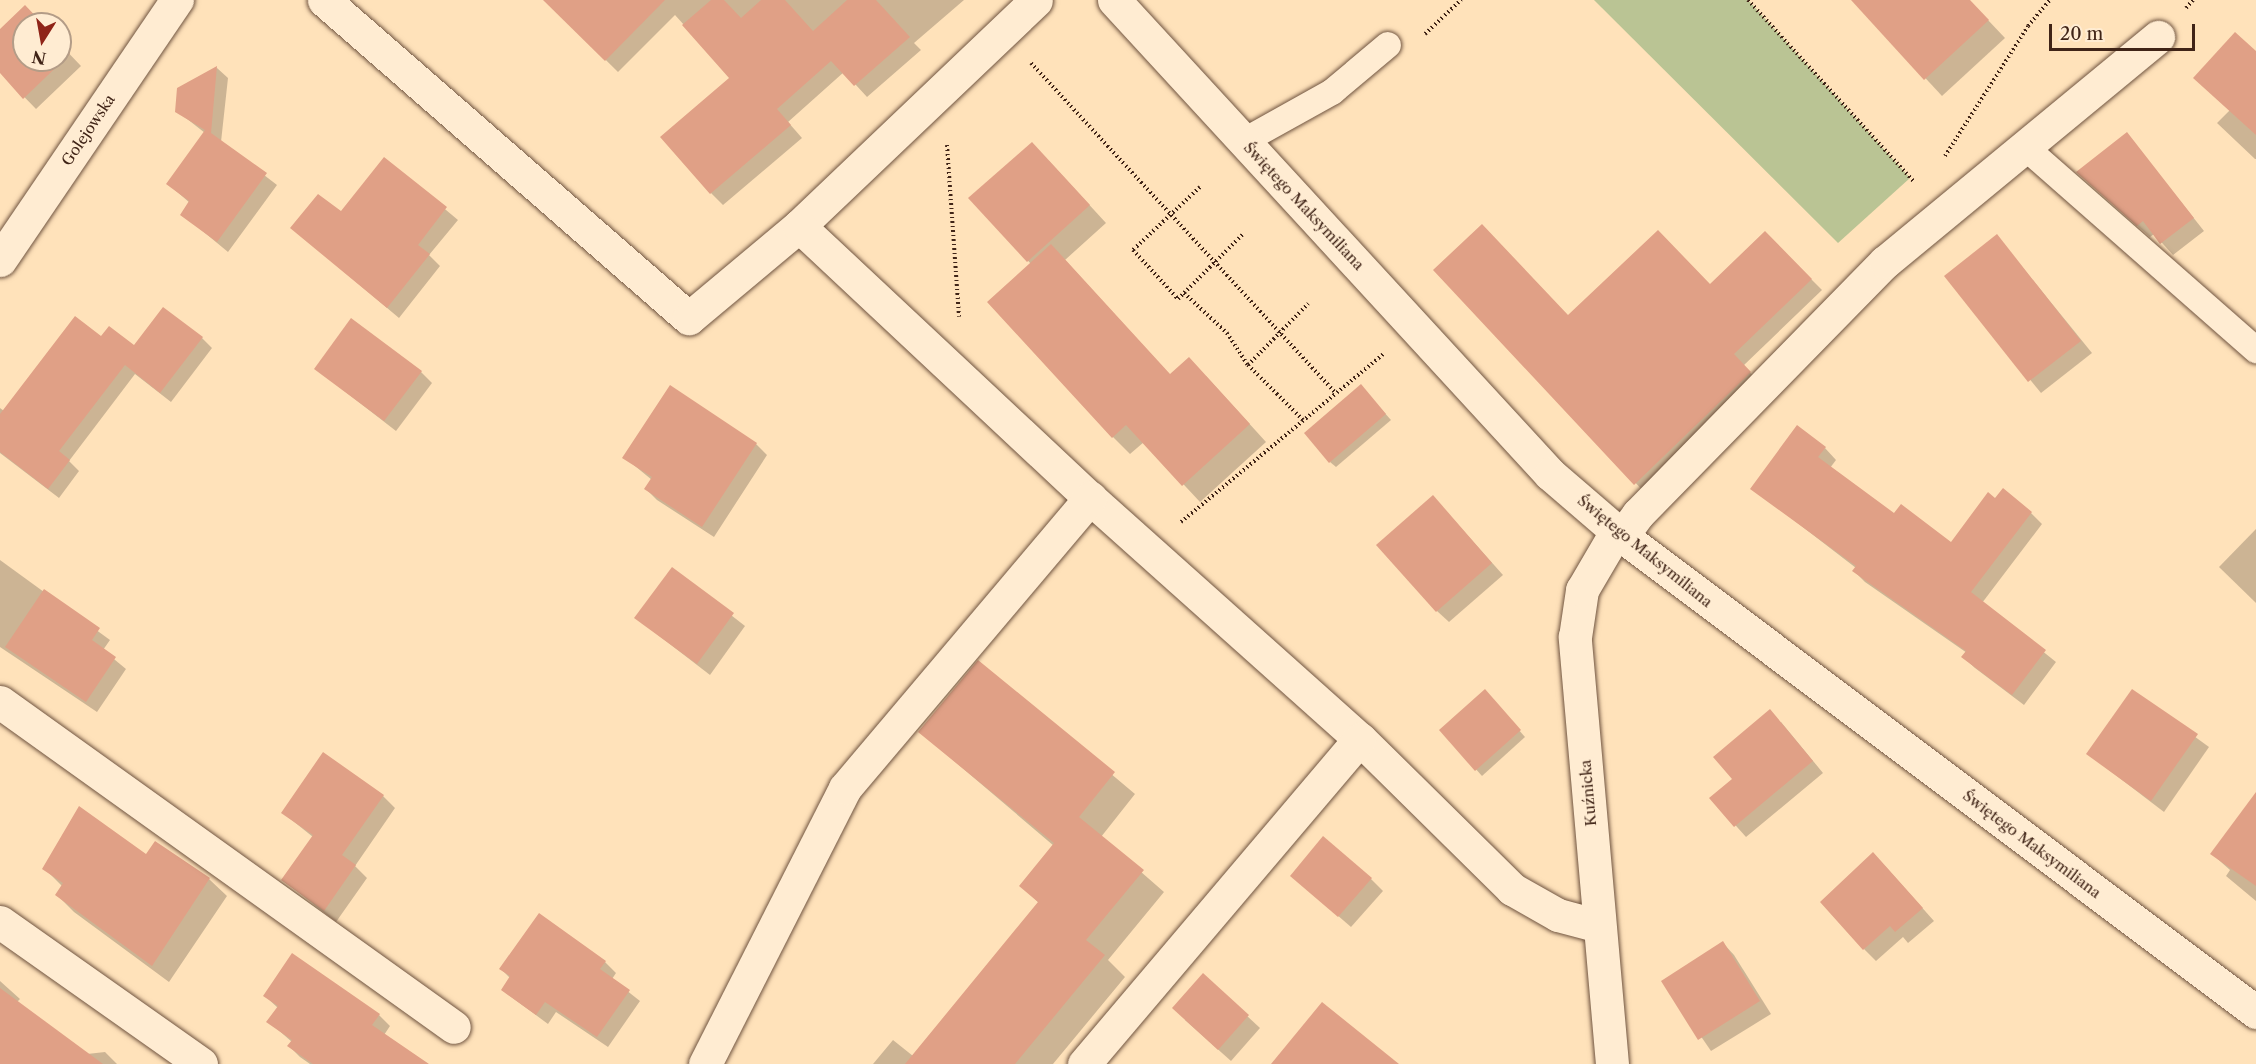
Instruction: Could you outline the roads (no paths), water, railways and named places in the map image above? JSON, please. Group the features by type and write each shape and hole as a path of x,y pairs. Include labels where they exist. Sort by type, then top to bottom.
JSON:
{"street":[{"name":"Golejowska","path":"0,260 177,0"},
{"path":"324,0 689,318 799,225 1036,0"},
{"name":"Świętego Maksymiliana","path":"1114,0 1527,449 1619,534 2256,1012"},
{"name":"Kuźnicka","path":"1612,1064 1575,621 1582,590 1619,534 1885,262 2158,37"},
{"path":"799,225 1090,498 1360,739 1512,889 1558,915 1599,926"},
{"path":"705,1064 845,788 1090,498"},
{"path":"0,702 454,1027"},
{"path":"1084,1064 1360,739"},
{"path":"0,922 201,1064"}],"lane":[{"path":"1244,141 1332,92 1388,45"},
{"path":"2025,147 2256,350"}]}
